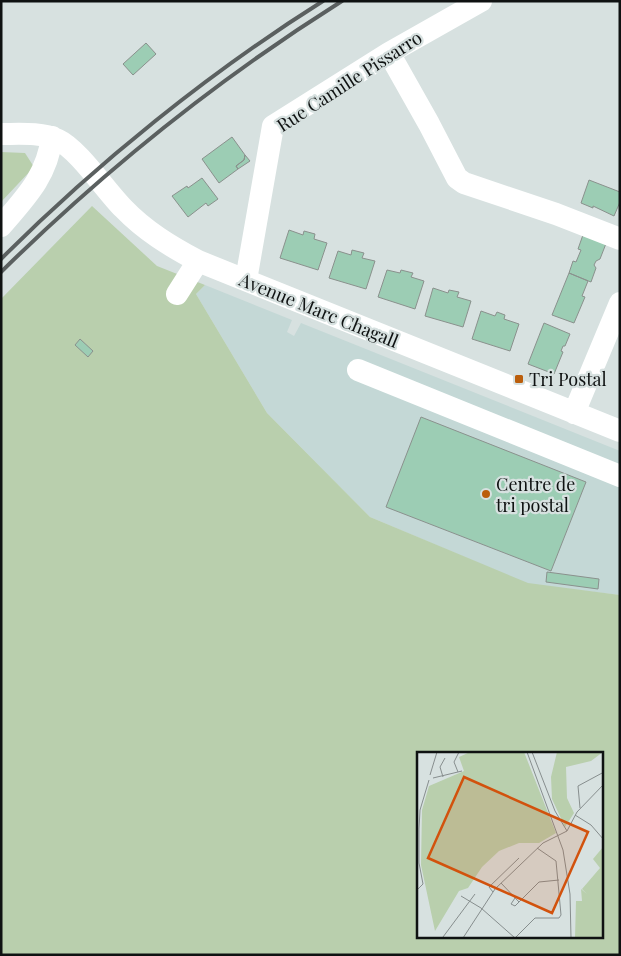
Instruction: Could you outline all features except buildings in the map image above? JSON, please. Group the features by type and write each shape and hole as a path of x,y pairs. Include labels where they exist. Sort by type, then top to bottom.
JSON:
{"street":[{"name":"Rue Camille Pissarro","path":"246,280 273,126 389,53 481,1"},
{"path":"389,53 457,178 464,183 556,214 620,239"},
{"path":"1,134 33,135 52,138 47,163 38,181 1,226"},
{"name":"Avenue Marc Chagall","path":"52,138 68,146 124,209 162,242 198,261 620,431"},
{"path":"177,294 198,261"},
{"path":"574,414 620,303"},
{"path":"358,370 620,476"}],"shaded area":[{"path":"205,285 292,320 287,332 294,336 301,323 620,451 620,595 528,584 370,517 267,413 196,294"}],"green space":[{"path":"1,152 25,153 34,167 1,202"},
{"path":"92,206 157,266 205,285 196,294 267,413 370,517 528,583 620,595 620,955 1,955 1,299"}],"railway":[{"path":"1,259 115,154 155,121 238,58 323,1"},
{"path":"1,272 40,234 164,128 251,62 342,1"}],"place":[{"name":"Tri Postal","path":"519,379"},
{"name":"Centre de tri postal","path":"486,494"}]}
